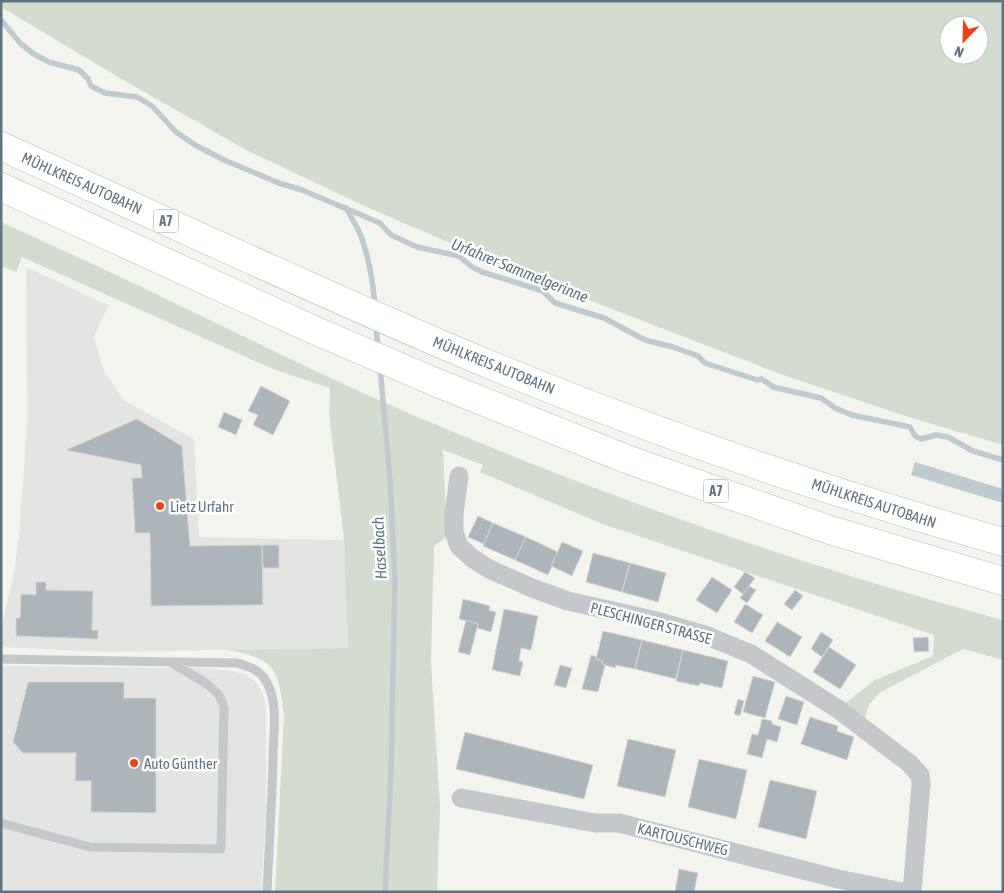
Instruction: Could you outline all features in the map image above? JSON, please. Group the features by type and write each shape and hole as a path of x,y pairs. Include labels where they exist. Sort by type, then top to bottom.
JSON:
{"highway":[{"name":"MÜHLKREIS AUTOBAHN","path":"1,146 436,342 604,410 858,499 1003,542"},
{"name":"A7","path":"1,187 314,330 435,382 620,456 830,530 1003,581"}],"street":[{"name":"PLESCHINGER STRASSE","path":"458,476 454,532 459,546 489,569 568,601 657,621 751,654 838,709 909,763 920,775 921,784 912,892"},
{"name":"KARTOUSCHWEG","path":"461,798 595,823 619,823 838,879 903,892"}],"lane":[{"path":"1,658 237,664 250,667 261,674 268,684 272,695 274,713 267,892"},
{"path":"1,822 90,847 221,849 224,707 219,694 206,683 170,662"}],"shaded area":[{"path":"1,1 1003,1 1003,445 905,416 780,374 524,275 369,208 246,150 1,7"},
{"path":"1,222 364,393 512,456 651,509 791,557 1003,620 1003,660 963,649 879,693 869,705 864,721 844,704 875,680 933,656 934,635 600,523 480,472 483,465 443,450 447,537 434,546 431,661 440,807 437,892 275,892 284,716 280,687 272,668 265,662 243,653 227,650 348,648 344,540 329,413 330,388 273,369 22,257 16,272 1,266"},
{"path":"26,267 108,305 94,337 105,373 125,401 194,439 199,537 344,540 348,648 106,652 1,647 1,629 13,578 19,536 24,467 27,420"},
{"path":"915,462 1003,489 1003,503 911,475"},
{"name":"Auto Günther","path":"1,666 202,668 233,671 244,674 254,680 261,689 265,700 266,712 266,814 261,892 1,892"}],"building":[{"path":"261,386 290,401 273,435 253,425 258,415 248,411"},
{"path":"224,412 242,420 236,435 218,427"},
{"name":"Lietz Urfahr","path":"137,419 182,446 190,546 262,545 263,605 151,606 150,533 135,533 132,478 142,478 141,465 66,450"},
{"path":"478,516 493,523 484,544 468,537"},
{"path":"493,523 526,537 515,560 483,546"},
{"path":"526,537 558,552 548,575 515,560"},
{"path":"562,542 583,551 572,576 551,566"},
{"path":"262,545 279,545 279,568 263,568"},
{"path":"593,553 630,563 622,592 586,582"},
{"path":"630,563 666,573 658,602 622,592"},
{"path":"745,572 755,578 743,594 734,587"},
{"path":"712,577 732,590 717,613 696,600"},
{"path":"36,582 46,582 46,590 93,591 92,630 98,630 98,639 16,636 16,618 20,618 21,594 36,595"},
{"path":"749,586 756,590 747,603 740,598"},
{"path":"795,590 803,596 792,610 784,604"},
{"path":"463,599 490,606 489,610 496,612 491,632 477,628 478,624 459,619"},
{"path":"745,604 763,615 752,633 734,622"},
{"path":"504,609 538,616 531,650 521,648 519,661 523,662 520,676 492,670"},
{"path":"466,620 478,624 470,655 458,652"},
{"path":"777,622 802,637 790,657 765,641"},
{"path":"603,631 642,640 635,669 616,665 615,668 602,664 603,661 596,659"},
{"path":"821,632 833,640 822,657 811,649"},
{"path":"928,637 929,651 914,652 913,638"},
{"path":"642,640 683,650 676,679 635,669"},
{"path":"829,647 856,665 840,689 813,672"},
{"path":"683,650 728,661 722,688 700,683 699,686 676,681"},
{"path":"591,655 603,661 602,664 605,665 598,692 582,689"},
{"path":"560,665 572,668 566,688 554,685"},
{"path":"753,676 775,682 765,718 743,712"},
{"path":"28,682 124,682 124,698 156,698 156,813 91,812 91,781 75,781 76,753 23,753 13,742"},
{"path":"786,696 804,702 797,725 778,719"},
{"path":"738,699 744,701 740,716 734,714"},
{"path":"810,717 838,726 837,731 854,737 847,760 801,744"},
{"path":"762,719 772,721 772,724 781,727 777,742 767,739 762,758 747,754 752,734 758,735"},
{"path":"465,732 593,765 584,799 456,769"},
{"path":"628,739 676,750 665,797 617,786"},
{"path":"699,759 747,770 736,819 688,807"},
{"path":"770,780 817,791 806,839 758,827"},
{"path":"679,869 698,873 694,892 675,892"}],"waterway":[{"name":"Urfahrer Sammelgerinne","path":"1,20 20,43 34,54 49,62 79,70 88,79 91,86 105,93 137,97 152,106 176,132 195,145 224,160 380,223 391,235 417,247 459,256 472,267 482,272 543,291 555,303 604,318 645,340 698,356 705,363 757,380 762,379 773,387 821,398 835,408 852,415 910,427 915,436 921,439 936,435 948,437 973,451 1003,460"},
{"name":"Haselbach","path":"346,208 364,244 375,306"},
{"name":"Haselbach","path":"376,325 378,348"},
{"name":"Haselbach","path":"380,367 390,480 395,579 391,771 385,892"}],"place":[{"name":"Lietz Urfahr","path":"160,506"},
{"name":"Auto Günther","path":"134,763"}]}
